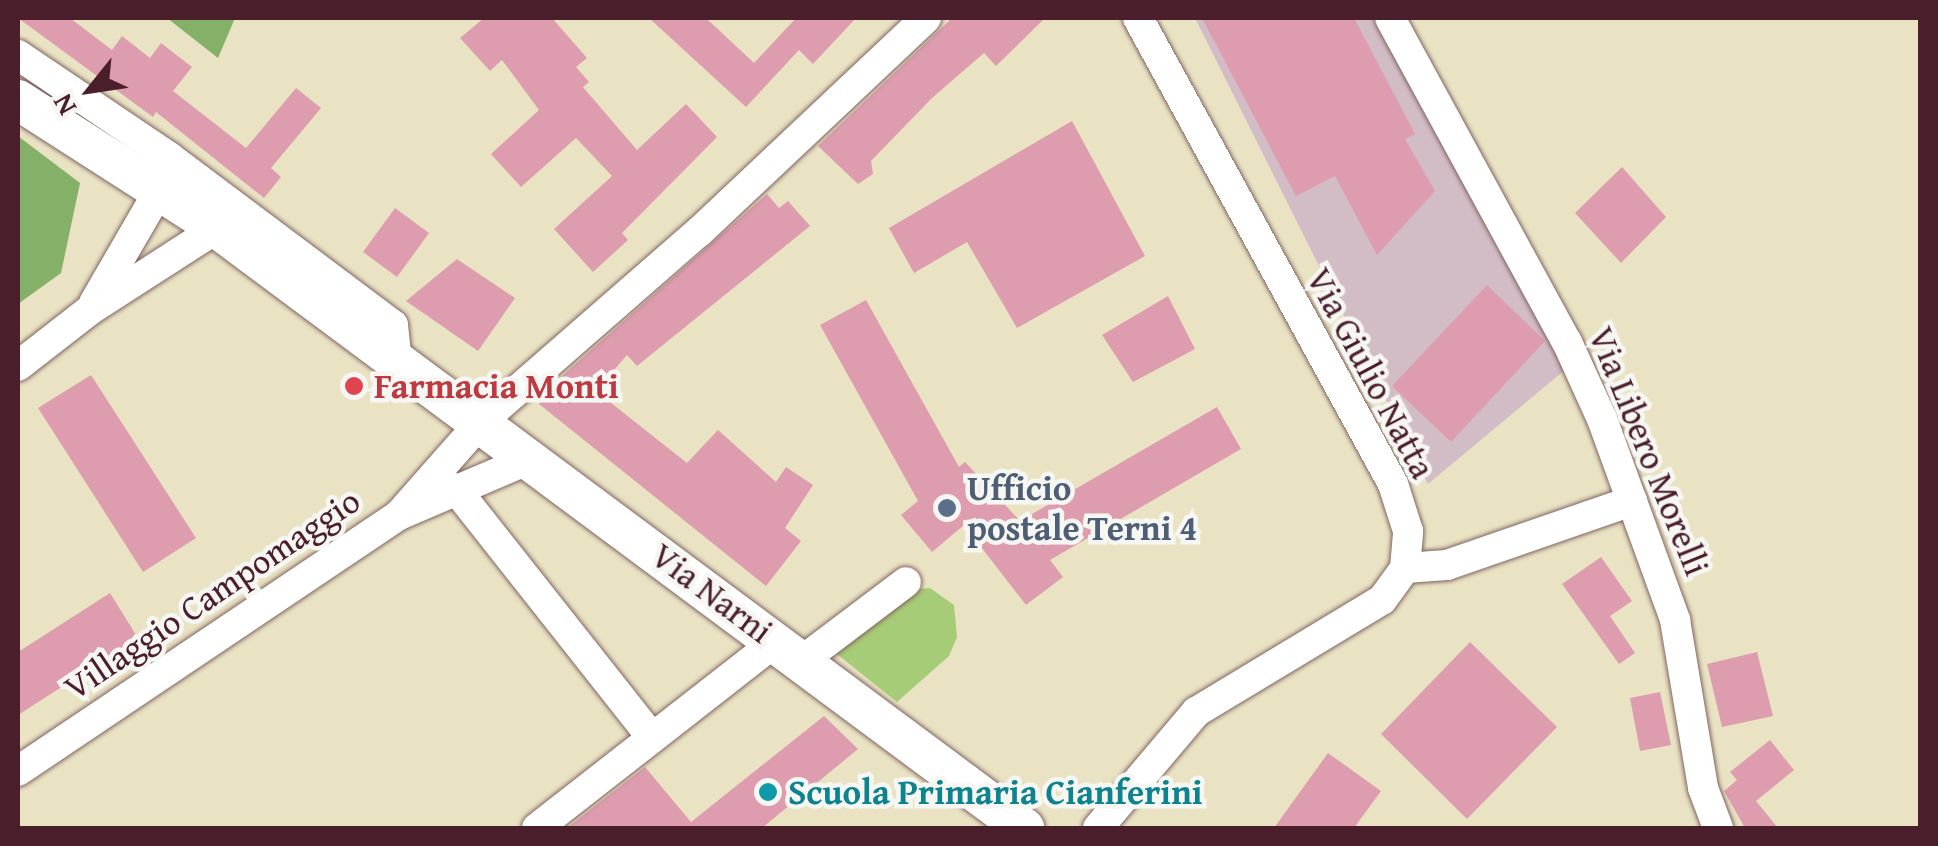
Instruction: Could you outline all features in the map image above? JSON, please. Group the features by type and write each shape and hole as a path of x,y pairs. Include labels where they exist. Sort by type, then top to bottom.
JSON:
{"main road":[{"name":"Via Narni","path":"18,100 217,228 532,458 1024,828"}],"street":[{"name":"Villaggio Campomaggio","path":"399,514 482,421 699,232 926,18"},
{"name":"Via Giulio Natta","path":"1138,18 1394,484 1408,530 1405,568"},
{"name":"Via Libero Morelli","path":"1390,18 1567,342 1632,501 1675,620 1703,788 1718,828"},
{"path":"18,55 169,157 393,325 397,361"},
{"path":"90,310 158,191"},
{"path":"18,366 90,310 217,228"},
{"name":"Villaggio Campomaggio","path":"20,767 223,637 399,514 532,458"},
{"path":"456,488 652,736"},
{"path":"1098,828 1196,712 1382,600 1405,568 1447,565 1632,501"},
{"path":"537,828 652,736 906,582"}],"shaded area":[{"path":"1195,18 1384,18 1566,369 1428,484"}],"green space":[{"path":"167,18 235,18 218,58"},
{"path":"18,136 80,183 61,273 18,304"},
{"path":"930,588 954,605 957,637 949,656 897,702 828,647 918,589"}],"building":[{"path":"18,18 70,18 112,50 122,36 150,58 161,43 192,67 173,91 246,148 296,88 321,108 271,168 281,177 264,198 156,112 153,117"},
{"path":"484,18 552,18 587,58 576,67 589,82 583,87 637,150 686,104 717,137 622,233 628,240 593,272 554,229 612,176 576,138 521,187 491,154 539,110 502,60 490,71 460,38"},
{"path":"649,18 706,18 754,63 796,18 856,18 813,64 799,50 746,107"},
{"path":"952,18 1045,18 996,66 984,53 932,98 871,161 873,174 858,184 818,146"},
{"path":"1202,18 1354,18 1415,134 1405,139 1435,191 1377,255 1335,176 1296,196"},
{"path":"1072,121 1145,256 1017,328 967,242 914,273 889,228"},
{"path":"1622,167 1666,217 1621,263 1575,213"},
{"path":"767,194 779,208 788,201 810,226 637,366 627,355 596,391 687,463 718,430 776,482 786,467 813,485 785,528 801,541 766,586 539,404 553,384"},
{"path":"395,208 429,233 397,277 363,252"},
{"path":"457,259 515,298 478,351 406,301"},
{"path":"1487,285 1545,341 1451,442 1392,386"},
{"path":"1168,296 1195,349 1133,382 1102,335"},
{"path":"866,300 959,467 965,462 1020,521 1217,407 1241,449 1050,560 1063,577 1026,605 964,525 932,552 901,515 918,501 820,325"},
{"path":"91,375 196,538 143,572 38,408"},
{"path":"1601,557 1632,601 1610,616 1635,653 1619,664 1562,584"},
{"path":"110,593 138,638 18,715 18,652"},
{"path":"1470,642 1557,727 1467,819 1381,734"},
{"path":"1757,652 1773,716 1722,727 1707,664"},
{"path":"1660,692 1671,745 1640,751 1630,698"},
{"name":"Scuola Primaria Cianferini","path":"824,716 858,749 762,828 567,828 645,767 691,822"},
{"path":"1770,740 1794,770 1756,801 1778,828 1745,828 1724,791 1737,780 1730,772"},
{"path":"1328,753 1381,791 1354,828 1274,828"}],"place":[{"name":"Farmacia Monti","path":"354,386"},
{"name":"Ufficio postale Terni 4","path":"947,508"},
{"name":"Scuola Primaria Cianferini","path":"768,792"}]}
